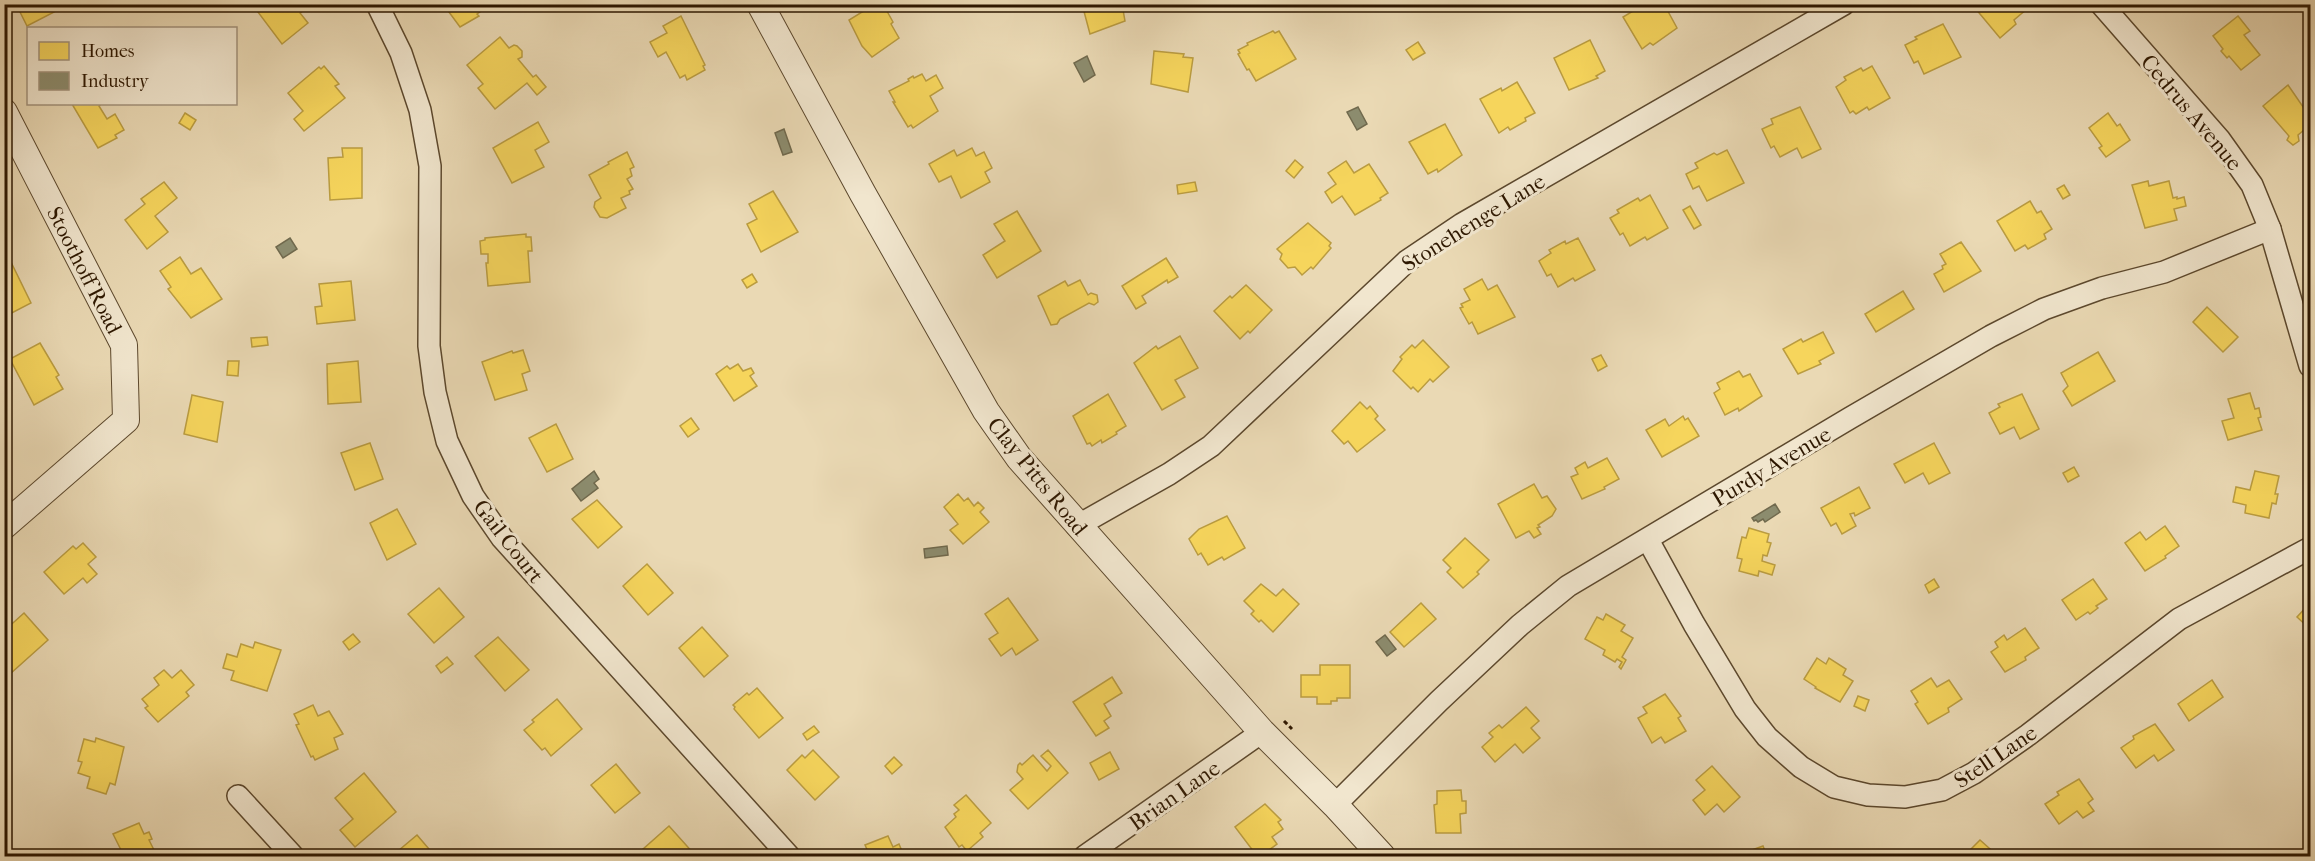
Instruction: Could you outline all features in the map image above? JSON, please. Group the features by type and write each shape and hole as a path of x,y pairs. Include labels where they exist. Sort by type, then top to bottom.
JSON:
{"street":[{"name":"Gail Court","path":"377,4 401,53 420,110 430,166 429,346 447,441 473,496 502,538 789,856"},
{"name":"Clay Pitts Road","path":"760,4 863,194 986,411 1019,458 1262,732 1382,856"},
{"name":"Stonehenge Lane","path":"1077,526 1169,474 1211,447 1407,261 1462,224 1844,4"},
{"name":"Cedrus Avenue","path":"2101,4 2220,140 2252,185 2270,229 2310,366"},
{"name":"Stoothoff Road","path":"4,526 126,420 124,345 6,118"},
{"name":"Purdy Avenue","path":"1335,805 1439,701 1520,625 1568,586 1860,412 1991,336 2044,309 2102,288 2164,272 2270,229"},
{"name":"Stell Lane","path":"1648,540 1694,624 1745,709 1767,737 1801,767 1834,787 1868,795 1905,797 1942,790 1974,772 2028,735 2179,619 2310,548"},
{"name":"Brian Lane","path":"1085,856 1262,732"},
{"path":"238,796 293,856"}],"building: Homes":[{"path":"16,4 60,4 62,8 27,26"},
{"path":"252,4 299,4 303,11 300,13 308,23 282,44"},
{"path":"443,4 483,4 486,8 477,14 479,16 460,27"},
{"path":"875,4 883,4 899,38 872,57 862,46 849,20"},
{"path":"1082,4 1122,4 1125,21 1090,34"},
{"path":"1652,4 1664,4 1677,28 1653,45 1650,43 1642,49 1623,17 1643,5 1645,9"},
{"path":"1979,4 2023,4 2027,9 2014,20 2016,24 2000,38 1975,8"},
{"path":"681,16 705,65 703,66 705,70 687,80 685,75 680,78 666,52 658,57 650,42 667,33 663,26"},
{"path":"2238,16 2250,31 2244,35 2260,55 2241,70 2229,56 2227,58 2221,51 2223,49 2213,36"},
{"path":"1943,24 1961,57 1924,74 1918,61 1914,63 1905,45 1917,39 1915,37"},
{"path":"1273,31 1275,33 1279,31 1296,59 1256,81 1249,69 1247,70 1238,50 1248,45 1247,43"},
{"path":"500,37 509,48 514,45 522,51 522,57 518,59 533,77 536,75 546,87 537,95 527,83 495,109 478,88 483,84 467,65"},
{"path":"1590,40 1605,71 1596,76 1598,78 1569,90 1554,58"},
{"path":"1418,42 1425,53 1413,60 1406,50"},
{"path":"1154,51 1184,54 1183,57 1193,58 1188,92 1151,84"},
{"path":"324,66 339,84 335,86 345,98 304,131 294,119 303,111 288,93 319,67 321,69"},
{"path":"1872,66 1890,98 1869,110 1867,107 1856,114 1853,111 1850,113 1836,87 1846,80 1844,77 1861,68 1863,71"},
{"path":"922,74 926,81 936,75 943,88 930,96 938,111 913,128 911,125 908,127 889,91 909,81 908,79 913,76 914,78"},
{"path":"1517,82 1535,113 1510,130 1508,127 1499,133 1480,99 1501,88 1502,91"},
{"path":"2288,85 2310,117 2310,125 2298,135 2299,141 2293,145 2287,140 2289,136 2263,106"},
{"path":"73,105 100,105 107,119 115,114 124,130 115,135 117,138 98,148"},
{"path":"1800,107 1821,149 1802,158 1797,148 1780,157 1774,146 1771,148 1762,129 1773,124 1771,119"},
{"path":"185,113 196,120 190,130 179,123"},
{"path":"2108,113 2117,126 2120,124 2130,140 2106,157 2099,148 2102,146 2089,128"},
{"path":"538,122 549,142 535,150 544,167 512,183 493,148"},
{"path":"1445,124 1462,155 1438,172 1437,169 1428,174 1409,142"},
{"path":"342,148 362,148 362,198 330,200 328,158 343,157"},
{"path":"972,148 976,156 984,152 992,168 985,172 990,182 961,198 951,176 939,182 929,164 954,150 957,156"},
{"path":"1727,150 1744,183 1707,201 1699,186 1693,189 1686,174 1698,168 1695,163 1714,153 1717,155"},
{"path":"627,152 634,167 630,169 632,176 627,179 633,189 629,191 630,194 621,198 626,208 607,218 600,217 594,207 595,202 601,198 589,175"},
{"path":"1295,160 1303,167 1294,178 1286,171"},
{"path":"1346,161 1354,173 1369,164 1388,193 1380,198 1381,200 1355,215 1342,196 1332,203 1325,192 1336,184 1328,173"},
{"path":"2148,181 2149,186 2169,181 2173,198 2184,197 2186,206 2174,209 2177,220 2145,228 2132,185"},
{"path":"164,182 177,198 155,216 168,232 147,249 125,220 145,204 141,199"},
{"path":"1195,182 1197,191 1178,194 1177,185"},
{"path":"2064,185 2070,195 2063,199 2057,189"},
{"path":"773,191 798,232 761,252 747,224 757,219 749,204"},
{"path":"1650,195 1668,228 1647,240 1645,237 1630,246 1623,233 1620,235 1610,218 1619,213 1617,210 1638,198 1640,201"},
{"path":"2030,201 2037,213 2041,211 2052,229 2044,234 2046,239 2028,249 2025,245 2015,251 1997,221"},
{"path":"1690,206 1701,225 1694,229 1683,210"},
{"path":"1017,211 1041,251 997,278 983,255 1005,241 994,224"},
{"path":"1308,223 1331,243 1329,246 1331,248 1313,269 1311,267 1302,275 1295,267 1288,268 1280,259 1282,254 1277,249"},
{"path":"526,234 526,237 531,237 532,251 528,251 530,282 488,286 486,263 488,263 488,254 481,254 480,241 485,238"},
{"path":"1578,238 1595,270 1575,281 1573,278 1558,287 1551,274 1547,276 1539,261 1551,253 1549,250 1565,241 1566,244"},
{"path":"1961,242 1981,271 1944,292 1934,274 1943,269 1942,266 1946,264 1940,254"},
{"path":"180,257 191,274 201,268 222,299 191,318 168,289 171,287 160,271"},
{"path":"9,258 31,303 4,317 4,260"},
{"path":"1166,258 1178,277 1168,283 1167,280 1142,296 1146,303 1136,309 1122,286"},
{"path":"752,274 757,282 747,288 742,280"},
{"path":"1482,279 1488,290 1497,285 1515,317 1478,334 1472,322 1469,324 1460,308 1463,307 1461,304 1470,300 1464,289"},
{"path":"1080,280 1088,295 1091,293 1097,295 1098,302 1094,305 1089,303 1060,319 1057,324 1051,325 1038,296 1065,281 1068,286"},
{"path":"351,281 355,320 317,324 315,307 322,306 319,284"},
{"path":"1246,285 1272,310 1250,333 1248,331 1240,339 1214,311"},
{"path":"1903,291 1914,309 1876,332 1865,314"},
{"path":"2207,307 2238,337 2223,352 2193,322"},
{"path":"1823,332 1834,353 1819,361 1821,364 1798,374 1783,349 1801,339 1803,342"},
{"path":"1180,336 1198,368 1175,380 1185,397 1162,410 1134,363 1156,346 1158,349"},
{"path":"267,337 268,345 252,347 251,338"},
{"path":"1423,340 1449,367 1433,382 1430,379 1418,392 1413,387 1411,389 1393,371 1402,359 1400,357 1412,345 1415,348"},
{"path":"40,343 59,375 56,377 63,389 34,405 10,359"},
{"path":"523,350 530,371 522,374 527,390 495,400 482,362 512,351 513,353"},
{"path":"2098,352 2115,381 2072,406 2063,391 2068,386 2061,373"},
{"path":"1601,355 1607,366 1598,371 1592,359"},
{"path":"228,361 239,361 238,376 227,375"},
{"path":"358,361 361,402 328,404 327,364"},
{"path":"738,364 743,371 751,368 754,373 750,376 757,386 734,401 716,374 727,366 730,369"},
{"path":"1739,371 1743,377 1750,374 1762,396 1739,411 1738,408 1725,415 1714,393 1720,389 1717,383"},
{"path":"2250,393 2255,409 2259,408 2261,417 2258,418 2262,430 2228,440 2222,421 2234,418 2228,399"},
{"path":"1108,394 1126,426 1102,443 1101,440 1092,446 1090,443 1087,444 1073,416"},
{"path":"2022,394 2039,429 2020,439 2014,427 2000,434 1989,413 2000,407 1998,404"},
{"path":"192,395 223,402 217,442 184,434"},
{"path":"1360,402 1367,409 1370,406 1378,416 1375,419 1385,430 1357,452 1348,441 1344,444 1332,431"},
{"path":"1683,416 1685,420 1688,418 1699,436 1662,457 1646,430 1665,419 1669,426"},
{"path":"691,418 699,429 688,437 680,426"},
{"path":"556,424 573,459 547,472 529,438"},
{"path":"370,443 383,479 355,490 341,453"},
{"path":"1934,443 1950,473 1929,484 1923,473 1905,483 1894,464"},
{"path":"1607,458 1619,479 1604,487 1605,489 1582,499 1571,477 1578,474 1575,468 1585,462 1588,468"},
{"path":"2074,467 2079,476 2068,482 2063,473"},
{"path":"2255,471 2279,476 2275,494 2278,494 2276,504 2272,503 2269,518 2245,513 2246,505 2233,502 2236,487 2250,490"},
{"path":"1534,484 1542,498 1547,496 1556,509 1552,516 1538,525 1540,527 1537,528 1541,534 1534,538 1529,531 1516,538 1498,504"},
{"path":"1859,487 1870,508 1855,516 1854,513 1850,514 1856,526 1842,534 1836,523 1831,526 1821,508"},
{"path":"958,494 964,501 968,498 974,506 978,502 984,508 980,512 989,522 963,544 950,530 958,524 944,507"},
{"path":"597,500 622,527 598,548 572,519"},
{"path":"397,509 416,544 387,560 370,523"},
{"path":"1227,516 1245,548 1224,560 1222,557 1208,565 1201,553 1198,555 1189,539 1199,529"},
{"path":"2165,526 2179,546 2165,556 2166,558 2145,571 2125,543 2140,532 2146,540"},
{"path":"1749,528 1769,534 1767,542 1771,543 1767,556 1763,555 1762,561 1775,565 1772,575 1759,571 1758,576 1739,571 1742,559 1737,558 1742,537 1746,538"},
{"path":"1465,538 1489,560 1477,572 1479,574 1463,588 1447,572 1451,568 1443,560"},
{"path":"83,543 96,557 88,564 97,574 87,583 83,578 64,594 44,572 73,546 76,549"},
{"path":"647,564 673,593 648,615 623,586"},
{"path":"1934,579 1939,587 1929,593 1925,585"},
{"path":"2093,579 2107,599 2096,606 2098,608 2090,614 2088,612 2076,620 2062,600"},
{"path":"1261,584 1276,596 1283,589 1299,604 1273,632 1251,614 1254,611 1244,601"},
{"path":"439,588 464,617 434,643 408,614"},
{"path":"1008,598 1038,640 1016,655 1012,648 1001,656 989,639 998,633 985,614"},
{"path":"1421,603 1436,619 1404,647 1390,632"},
{"path":"2310,603 2310,629 2297,617"},
{"path":"24,613 48,640 10,674 4,668 4,631"},
{"path":"1606,614 1625,625 1621,631 1633,638 1622,657 1626,660 1621,669 1619,667 1622,662 1617,659 1615,662 1603,655 1605,650 1585,639 1597,617 1603,620"},
{"path":"702,627 728,656 704,677 679,648"},
{"path":"2025,628 2039,648 2025,657 2026,660 2005,672 1991,652 1998,647 1995,642 2004,635 2007,640"},
{"path":"353,634 360,642 349,650 343,642"},
{"path":"498,637 529,670 505,691 475,656"},
{"path":"255,642 281,650 267,691 231,680 234,671 223,668 227,654 237,657 241,644 253,648"},
{"path":"447,657 453,664 441,673 436,666"},
{"path":"1817,658 1826,664 1829,658 1846,669 1843,675 1853,681 1840,702 1804,679"},
{"path":"1320,665 1350,665 1350,698 1337,698 1337,701 1331,701 1331,704 1317,704 1317,697 1301,697 1301,675 1320,675"},
{"path":"164,670 172,678 181,670 194,685 186,692 189,696 158,722 145,708 148,706 142,699 159,685 154,678"},
{"path":"1112,677 1122,693 1104,704 1111,716 1104,721 1109,728 1096,736 1073,702"},
{"path":"1931,678 1937,687 1949,680 1962,699 1948,708 1949,712 1928,724 1915,704 1918,702 1911,691"},
{"path":"2212,680 2223,697 2189,721 2178,704"},
{"path":"757,688 783,718 759,738 733,705"},
{"path":"1665,694 1681,716 1678,718 1686,731 1665,743 1661,737 1652,743 1638,718 1647,713 1643,707"},
{"path":"1858,696 1869,700 1865,711 1854,706"},
{"path":"557,699 582,729 551,756 545,748 542,750 524,730 534,722 532,720"},
{"path":"313,705 318,716 329,711 343,734 334,738 338,749 315,760 313,756 311,757 296,725 299,724 294,714"},
{"path":"1526,707 1539,721 1531,728 1540,738 1523,753 1515,744 1495,762 1482,747 1493,737 1489,733 1499,725 1502,728"},
{"path":"2155,724 2174,750 2158,761 2154,755 2136,768 2121,748 2134,739 2133,736"},
{"path":"814,726 819,732 807,740 803,734"},
{"path":"96,738 124,747 115,785 110,783 106,794 87,788 90,777 78,773 82,762 78,761 84,739 95,742"},
{"path":"813,750 839,777 815,800 787,770 802,755 805,758"},
{"path":"1048,750 1068,773 1028,809 1010,790 1023,779 1017,772 1018,765 1020,763 1022,765 1033,755 1047,771 1051,766 1041,756"},
{"path":"1110,752 1119,769 1099,780 1090,763"},
{"path":"894,757 902,765 892,774 885,766"},
{"path":"616,764 640,793 615,813 591,785"},
{"path":"1712,766 1740,797 1724,812 1717,804 1705,815 1693,800 1705,790 1696,780"},
{"path":"364,773 396,812 355,847 340,830 353,819 335,798"},
{"path":"2079,779 2093,799 2088,803 2094,811 2083,818 2077,811 2059,824 2045,804 2059,795 2057,792"},
{"path":"1461,790 1462,801 1466,801 1466,813 1460,814 1461,833 1436,833 1434,805 1437,804 1437,791"},
{"path":"966,795 991,823 980,833 983,837 967,851 962,845 959,847 945,827 956,817 954,814 959,810 954,805"},
{"path":"1265,804 1281,820 1278,822 1283,829 1272,837 1277,844 1261,856 1257,856 1235,827"},
{"path":"139,823 144,834 149,832 152,839 149,840 157,856 115,856 113,854 121,850 113,834"},
{"path":"669,826 695,855 645,856 642,850"},
{"path":"417,835 435,856 392,856"},
{"path":"888,836 893,847 899,844 904,856 870,856 865,845"},
{"path":"1980,840 1998,856 1957,856 1961,852 1965,855"},
{"path":"1763,846 1767,856 1742,856 1741,854"},
{"path":"2310,846 2310,856 2297,856"}],"building: Industry":[{"path":"1087,56 1095,75 1084,82 1074,63"},
{"path":"1358,107 1367,124 1357,130 1347,112"},
{"path":"784,129 792,152 783,155 775,133"},
{"path":"290,238 297,249 283,258 276,247"},
{"path":"594,471 599,479 594,483 598,488 581,501 572,489"},
{"path":"1775,504 1780,512 1765,522 1763,519 1758,522 1754,521 1752,518"},
{"path":"947,546 948,555 925,558 924,549"},
{"path":"1385,635 1396,649 1387,656 1376,642"}]}
